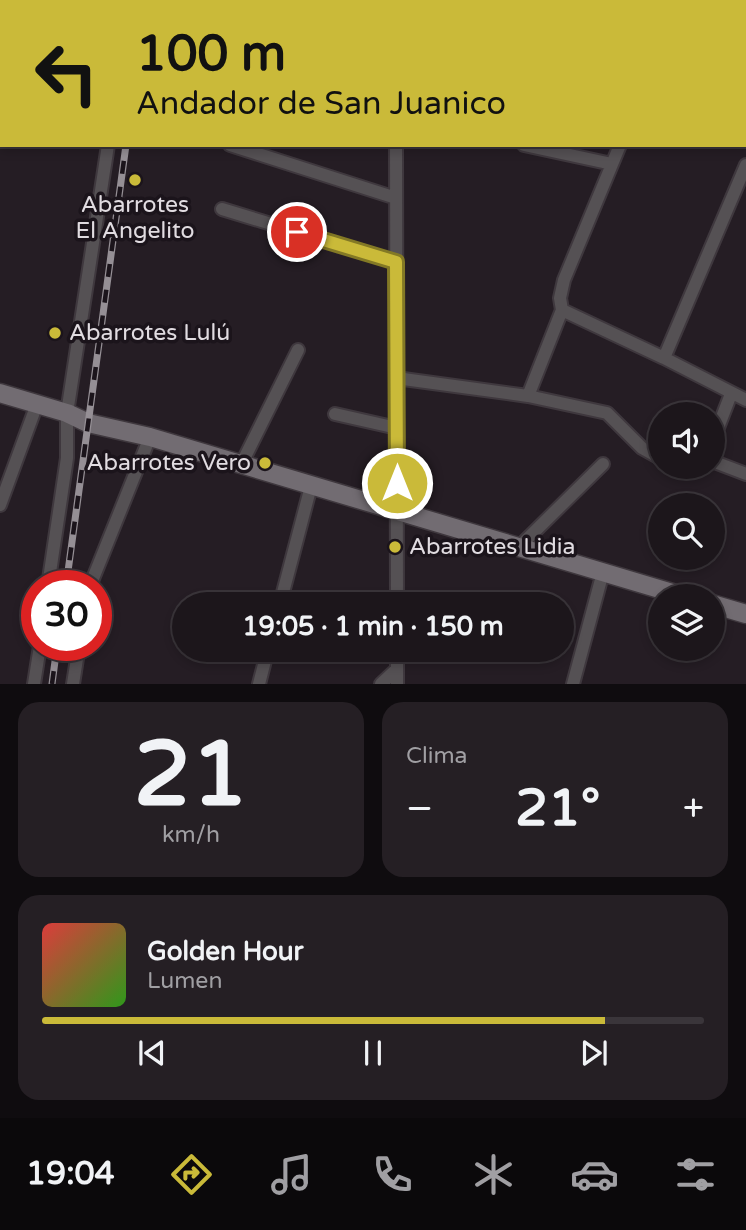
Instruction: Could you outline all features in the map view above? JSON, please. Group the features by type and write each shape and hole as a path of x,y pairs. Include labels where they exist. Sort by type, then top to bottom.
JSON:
{"street":[{"path":"50,570 66,458 67,413 108,147"},
{"path":"236,147 396,198"},
{"path":"396,147 397,592"},
{"path":"533,147 612,164"},
{"path":"528,396 562,310 559,298 564,280 619,147"},
{"path":"664,358 746,165"},
{"path":"222,209 396,262"},
{"path":"562,310 746,400"},
{"path":"242,465 298,350"},
{"path":"396,379 528,396 607,413 648,451"},
{"path":"0,393 67,413 88,423 150,438 648,586"},
{"path":"725,409 731,394"},
{"path":"0,505 37,404"},
{"path":"335,414 397,428"},
{"path":"96,570 150,438"},
{"path":"519,547 603,464"},
{"path":"725,465 746,474"},
{"path":"283,592 311,486"},
{"path":"573,684 603,572"},
{"path":"725,608 746,614"},
{"path":"34,684 38,661"},
{"path":"73,684 77,661"},
{"path":"259,684 265,662"},
{"path":"397,662 397,684"},
{"path":"381,684 397,669"}],"railway":[{"path":"68,570 126,147"},
{"path":"52,684 55,661"}],"place":[{"name":"Abarrotes El Angelito","path":"135,180"},
{"name":"Abarrotes Lulú","path":"55,333"},
{"name":"Abarrotes Vero","path":"265,463"},
{"name":"Abarrotes Lidia","path":"395,547"}],"route":[{"path":"297,232 396,262 397,483"}]}
